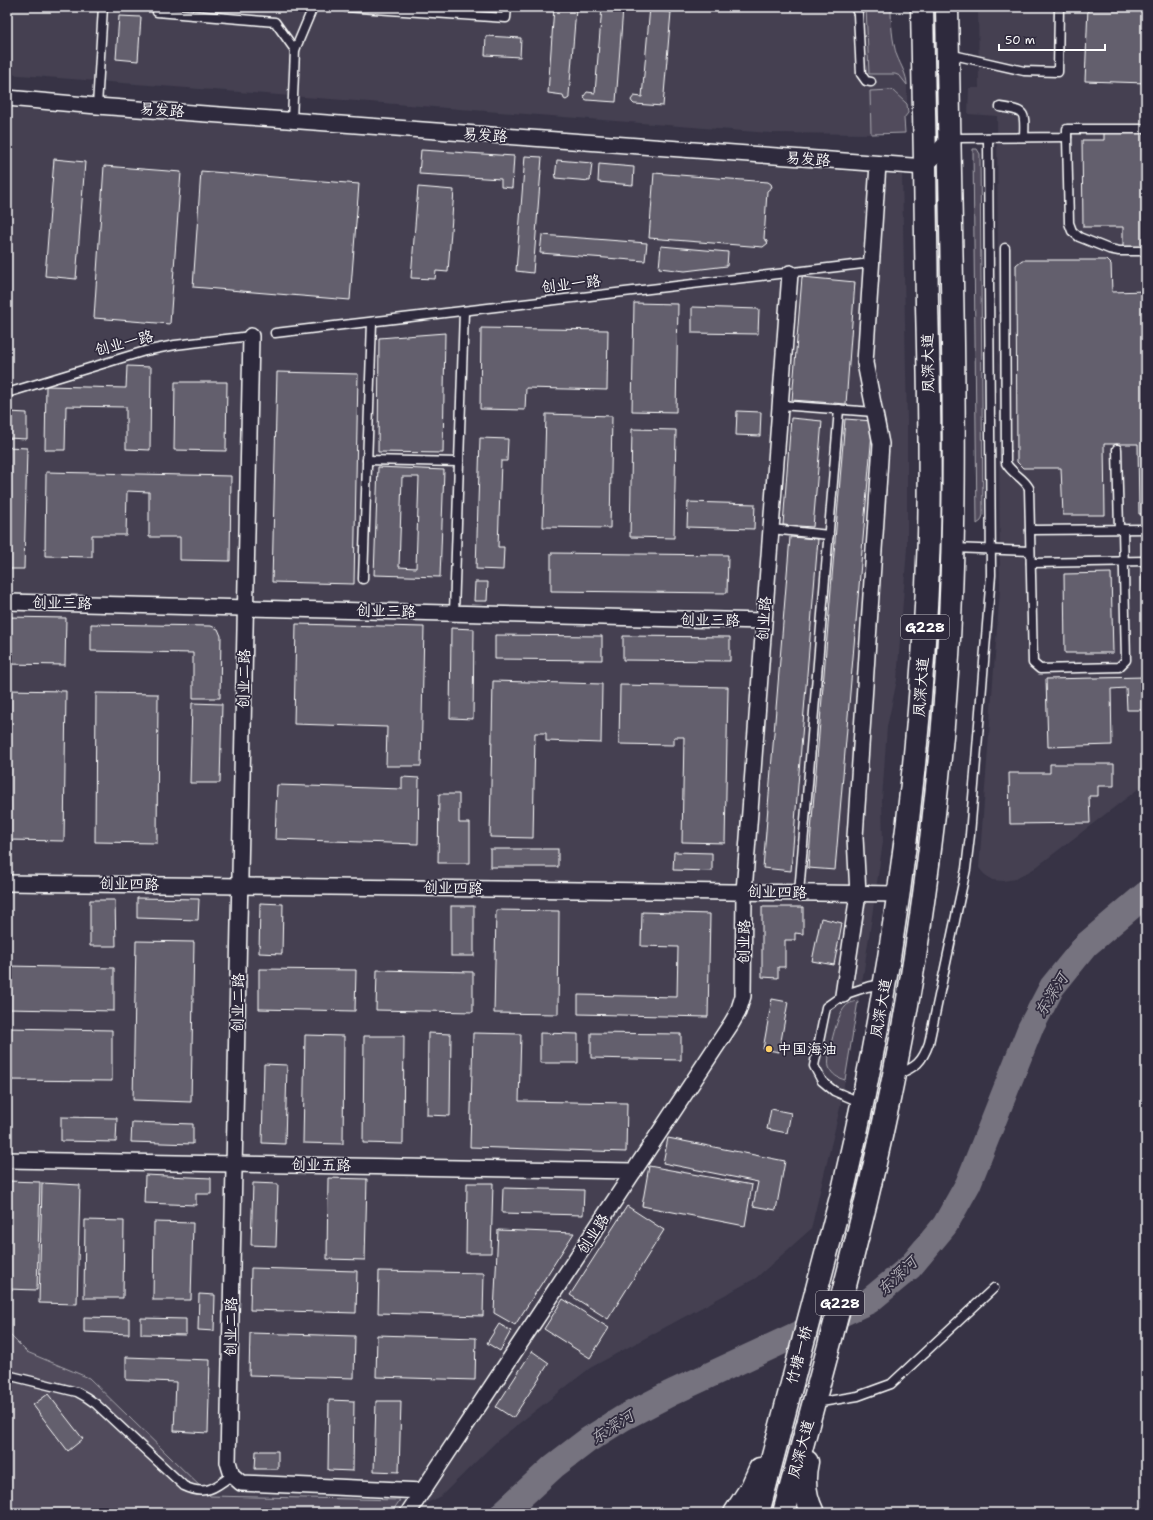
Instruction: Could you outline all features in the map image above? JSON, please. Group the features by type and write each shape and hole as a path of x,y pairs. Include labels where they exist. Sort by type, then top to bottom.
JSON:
{"highway":[{"name":"凤深大道","path":"830,1238 844,1186 863,1103 885,984 911,803 920,697 928,537 929,376 922,7"},
{"name":"凤深大道","path":"861,1221 894,1076 921,917 935,805 948,654 953,548 954,378 948,7"},
{"name":"竹塘一桥","path":"816,1394 861,1221"},
{"name":"竹塘一桥","path":"787,1402 830,1238"},
{"name":"凤深大道","path":"784,1513 816,1394"},
{"name":"G228","path":"813,1513 808,1502 805,1479 806,1468 816,1428 816,1394"},
{"name":"凤深大道","path":"758,1513 787,1402"},
{"path":"735,1513 758,1474 770,1432 787,1402"}],"street":[{"name":"易发路","path":"7,98 97,106 925,167"},
{"path":"925,167 950,138"},
{"path":"843,994 858,894 855,837 880,444 865,363 878,164"},
{"name":"创业路","path":"408,1513 738,1012 743,996 744,892 790,273"},
{"name":"创业二路","path":"232,1475 228,1462 251,336"},
{"name":"创业三路","path":"7,602 764,621"},
{"name":"创业四路","path":"7,883 899,894"},
{"name":"创业五路","path":"7,1160 634,1171"},
{"path":"232,1475 241,1483 422,1491"}],"lane":[{"path":"97,106 103,7"},
{"path":"158,7 157,12 275,22 295,50"},
{"path":"292,120 295,50 313,7"},
{"path":"345,7 506,18 507,7"},
{"path":"855,7 858,14 861,74 866,81 871,82"},
{"path":"948,54 1024,71 1058,72 1059,7"},
{"path":"1000,107 1018,110 1023,114 1025,120 1024,138"},
{"path":"1146,129 1067,129 1068,223 1072,231 1078,237 1109,249 1119,251 1146,251"},
{"path":"950,138 1067,137"},
{"path":"894,1076 916,1066 921,1062 927,1050 966,868 970,835 991,575 988,138"},
{"path":"1005,248 1006,463 1010,471 1025,480 1029,488 1033,663 1040,669 1119,667 1126,660 1124,561 1121,529 1118,449"},
{"name":"创业一路","path":"275,333 871,263"},
{"path":"454,613 464,311"},
{"path":"364,579 372,322"},
{"name":"创业一路","path":"7,393 145,351 174,345 251,336"},
{"path":"780,405 874,412"},
{"path":"799,892 839,410"},
{"path":"367,460 459,462"},
{"path":"771,529 829,535"},
{"path":"1030,530 1146,529"},
{"path":"953,548 1030,551"},
{"path":"1031,563 1146,561"},
{"path":"863,1103 830,1088 822,1081 814,1066 826,1007 843,994 867,987 885,984"},
{"path":"816,1394 858,1396 891,1384 994,1288"},
{"path":"7,1375 77,1392 86,1397 96,1404 184,1486 199,1491 215,1488 232,1475"}],"shaded area":[{"path":"7,7 866,7 869,74 895,74 900,76 907,85 907,104 896,92 870,91 871,134 770,133 7,74"},
{"path":"866,7 891,7 894,44 897,56 905,74 907,85 900,76 895,74 869,74"},
{"path":"978,7 1146,7 1146,783 1035,868 1016,879 1003,881 992,880 979,868 1000,589 997,116 968,114 969,88 979,88"},
{"path":"892,90 907,104 908,113 904,118 905,133 871,134 870,91"},
{"path":"7,108 902,175 907,420 907,548 897,680 887,727 882,800 883,842 864,970 840,1108 811,1229 756,1278 590,1368 498,1440 440,1497 404,1513 7,1513"},
{"path":"973,149 977,149 980,154 983,515 981,521 977,524"},
{"path":"858,1001 845,1080 836,1076 830,1070 828,1062 829,1055 836,1027 842,1011 852,1002"},
{"path":"7,1332 27,1352 89,1378 210,1496 400,1500 391,1513 7,1513"}],"building":[{"path":"554,7 587,7 584,9 576,9 569,98 566,100 564,99 563,95 548,93"},
{"path":"602,7 623,8 616,102 587,100 584,96 587,92 595,93"},
{"path":"650,7 654,7 655,11 671,12 663,106 634,104 631,100 634,96 642,97"},
{"path":"1088,7 1146,7 1146,83 1085,81"},
{"path":"119,16 141,17 138,61 116,59"},
{"path":"486,36 521,38 520,57 485,55"},
{"path":"1104,131 1146,131 1146,248 1123,248 1123,227 1083,227 1082,140 1104,140"},
{"path":"421,150 514,156 512,188 501,187 501,179 419,174"},
{"path":"525,156 542,157 533,273 516,271"},
{"path":"54,159 85,162 76,279 45,276"},
{"path":"557,160 592,163 590,181 555,178"},
{"path":"599,164 634,167 633,185 598,182"},
{"path":"104,166 181,172 170,324 94,318"},
{"path":"201,171 359,184 350,300 193,287"},
{"path":"654,173 768,182 772,187 767,191 764,239 768,243 763,247 649,238"},
{"path":"418,187 454,190 448,272 436,271 435,279 411,278"},
{"path":"542,235 647,243 645,261 540,253"},
{"path":"661,246 728,252 727,266 685,271 659,268"},
{"path":"1022,260 1107,260 1111,264 1112,292 1146,291 1146,514 1139,514 1138,444 1104,444 1105,515 1063,515 1061,468 1023,468 1017,462 1016,265"},
{"path":"802,277 855,282 846,404 792,400"},
{"path":"634,303 678,304 676,412 632,411"},
{"path":"692,307 759,309 758,334 692,333"},
{"path":"481,328 608,330 607,390 526,388 525,410 480,409"},
{"path":"445,333 443,453 378,452 379,338"},
{"path":"127,366 151,367 150,450 126,449 126,407 66,406 65,450 45,450 46,386 126,388"},
{"path":"277,372 358,374 354,584 272,582"},
{"path":"175,382 227,382 226,451 174,450"},
{"path":"737,411 761,412 760,436 736,435"},
{"path":"9,412 27,413 27,439 7,438 7,419 9,419"},
{"path":"546,414 612,416 610,528 543,527"},
{"path":"791,418 822,421 813,527 783,525"},
{"path":"845,419 873,421 835,870 808,868"},
{"path":"632,429 676,430 674,538 630,537"},
{"path":"480,438 508,439 507,461 501,461 498,547 504,547 503,570 476,569"},
{"path":"7,447 27,448 24,569 7,569"},
{"path":"378,467 444,470 440,577 374,575","holes":["402,477 419,477 416,568 399,567"]},
{"path":"46,472 231,476 230,561 180,560 180,537 149,537 149,492 127,491 126,535 92,535 92,557 45,556"},
{"path":"688,502 755,504 754,529 687,527"},
{"path":"790,537 818,539 791,871 763,868"},
{"path":"551,553 728,555 727,593 551,591"},
{"path":"1111,573 1113,653 1065,653 1064,574"},
{"path":"1142,575 1146,575 1146,710 1127,710 1126,688 1111,689 1112,745 1048,747 1046,679 1145,677"},
{"path":"475,582 488,582 487,601 474,601"},
{"path":"7,617 66,618 65,665 7,664"},
{"path":"91,624 211,626 218,629 221,636 220,698 193,698 193,653 91,651"},
{"path":"296,624 424,627 421,766 386,766 387,727 294,724"},
{"path":"451,628 474,629 473,719 450,718"},
{"path":"495,635 602,636 602,660 495,659"},
{"path":"623,636 730,637 730,661 623,660"},
{"path":"493,681 602,684 601,743 546,741 546,733 535,733 533,838 490,837"},
{"path":"620,685 728,687 725,843 682,842 684,737 674,737 674,745 619,744"},
{"path":"7,690 66,691 64,841 7,840"},
{"path":"96,693 158,694 157,843 95,842"},
{"path":"192,703 222,704 220,783 190,783"},
{"path":"1050,764 1114,764 1114,786 1098,786 1098,796 1089,796 1090,823 1010,824 1009,773 1050,773"},
{"path":"402,777 419,778 418,844 275,839 277,785 402,789"},
{"path":"439,794 459,794 459,823 470,823 470,863 438,863"},
{"path":"490,849 558,849 558,867 490,867"},
{"path":"674,852 712,853 712,871 673,870"},
{"path":"137,898 199,899 198,920 137,918"},
{"path":"90,900 115,900 116,946 90,946"},
{"path":"260,903 283,904 282,954 259,953"},
{"path":"451,906 474,906 474,956 451,956"},
{"path":"762,907 803,907 803,934 795,933 795,940 785,940 785,967 778,967 778,978 762,977"},
{"path":"496,910 559,911 558,1014 494,1013"},
{"path":"642,912 710,914 708,1017 578,1014 578,995 677,997 678,947 641,946"},
{"path":"821,918 842,923 834,965 812,961"},
{"path":"136,941 194,942 191,1102 133,1100"},
{"path":"7,966 114,968 114,1011 7,1009"},
{"path":"259,969 356,970 355,1011 259,1009"},
{"path":"377,970 473,972 473,1012 376,1010"},
{"path":"772,999 788,1002 779,1052 763,1049"},
{"path":"7,1028 112,1030 112,1081 7,1080"},
{"path":"428,1033 451,1034 450,1116 427,1115"},
{"path":"473,1033 521,1034 519,1101 627,1103 626,1152 470,1147"},
{"path":"540,1033 578,1034 578,1063 540,1063"},
{"path":"591,1033 681,1034 681,1060 591,1058"},
{"path":"305,1035 344,1036 343,1144 303,1143"},
{"path":"364,1036 404,1036 403,1144 363,1143"},
{"path":"264,1064 287,1065 285,1144 262,1143"},
{"path":"771,1109 791,1113 787,1133 767,1129"},
{"path":"61,1117 117,1118 116,1142 61,1141"},
{"path":"132,1122 193,1124 193,1144 131,1142"},
{"path":"668,1138 785,1161 776,1210 753,1206 758,1182 663,1163"},
{"path":"649,1166 752,1185 745,1226 642,1206"},
{"path":"145,1175 211,1178 211,1194 196,1194 196,1205 144,1203"},
{"path":"328,1178 367,1179 365,1260 327,1259"},
{"path":"7,1181 40,1182 37,1290 7,1289"},
{"path":"42,1183 80,1185 77,1304 39,1303"},
{"path":"253,1183 278,1184 276,1246 251,1245"},
{"path":"467,1183 493,1183 491,1253 466,1253"},
{"path":"503,1188 584,1190 583,1215 502,1213"},
{"path":"627,1206 664,1230 608,1319 570,1295"},
{"path":"85,1220 124,1221 123,1298 84,1298"},
{"path":"154,1222 193,1223 191,1300 153,1300"},
{"path":"498,1230 574,1233 515,1325 494,1313"},
{"path":"251,1268 357,1271 356,1313 250,1310"},
{"path":"379,1271 484,1273 483,1316 378,1313"},
{"path":"199,1294 215,1295 214,1331 198,1330"},
{"path":"563,1299 609,1328 590,1358 544,1329"},
{"path":"84,1317 129,1318 129,1334 84,1332"},
{"path":"141,1318 186,1319 186,1335 141,1334"},
{"path":"499,1324 511,1331 500,1351 487,1343"},
{"path":"250,1333 355,1336 354,1378 249,1375"},
{"path":"377,1335 476,1338 475,1380 376,1377"},
{"path":"532,1351 549,1363 513,1418 496,1407"},
{"path":"126,1357 210,1360 208,1433 174,1431 176,1382 126,1380"},
{"path":"48,1394 83,1439 68,1451 33,1405"},
{"path":"329,1400 354,1401 353,1471 328,1470"},
{"path":"376,1401 401,1401 399,1472 374,1471"},
{"path":"256,1451 278,1451 278,1469 255,1469"}],"waterway":[{"name":"东深河","path":"503,1513 554,1466 588,1440 623,1418 671,1393 869,1301 910,1267 945,1225 968,1184 1030,1029 1052,987 1086,945 1146,894"}],"place":[{"name":"中国海油","path":"769,1049"}]}
